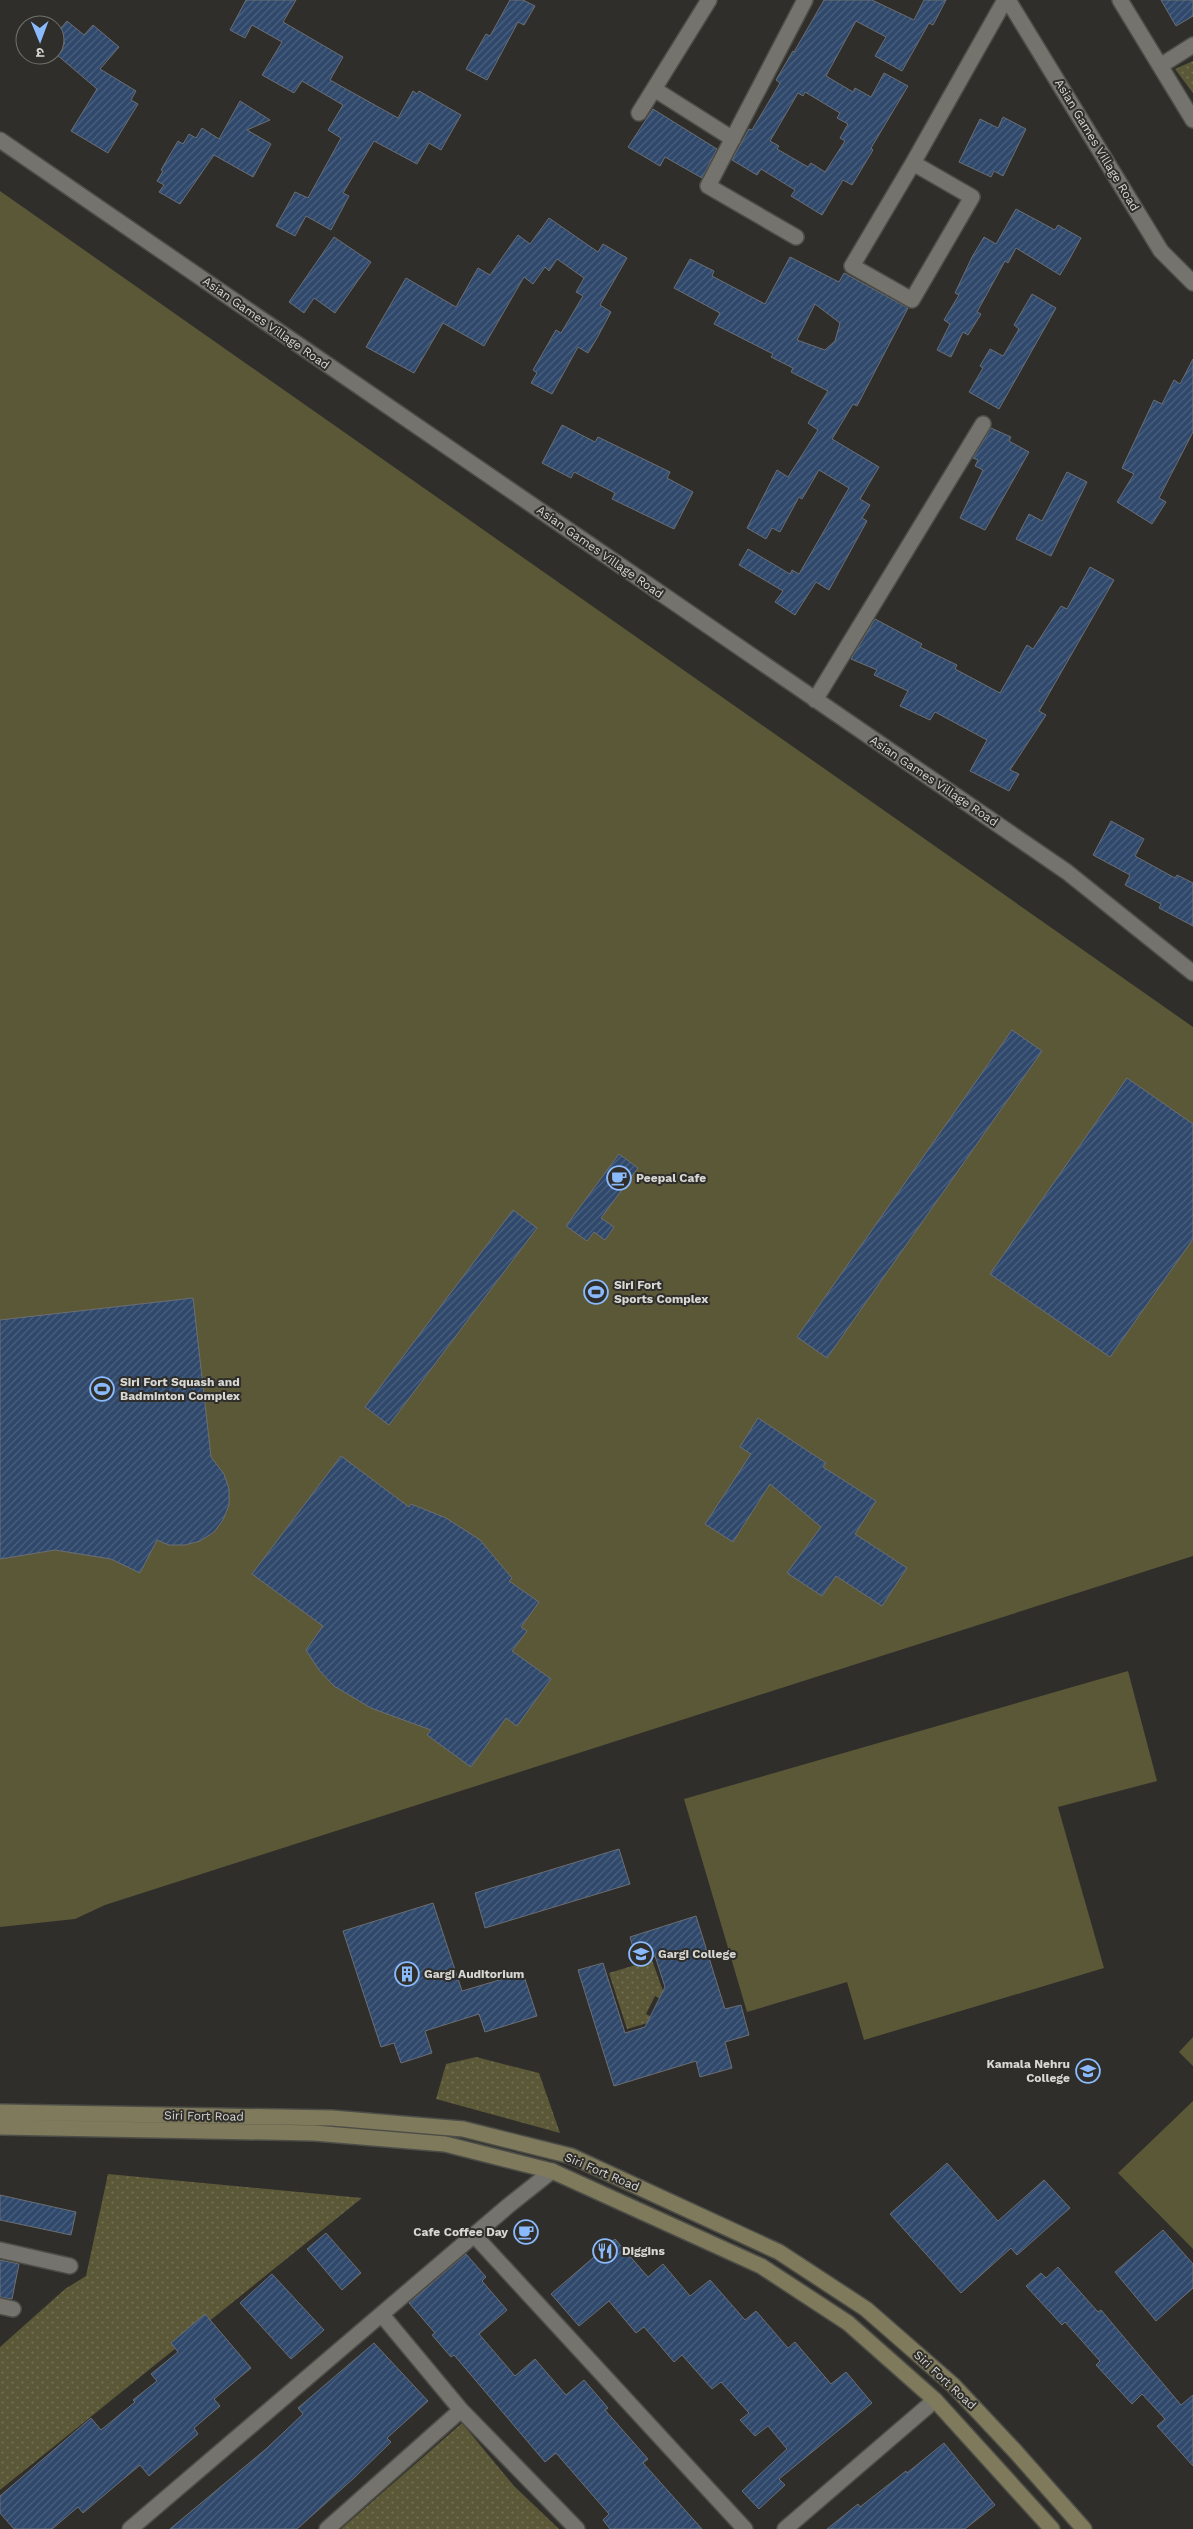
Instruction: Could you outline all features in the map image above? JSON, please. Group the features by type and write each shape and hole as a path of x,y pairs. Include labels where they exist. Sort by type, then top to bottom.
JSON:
{"street":[{"path":"640,113 709,0"},
{"path":"796,237 708,186 805,0"},
{"path":"913,163 972,197 912,300 852,266 1007,0"},
{"name":"Asian Games Village Road","path":"1007,0 1161,251 1193,283"},
{"path":"1120,0 1193,120"},
{"path":"1160,66 1193,46"},
{"path":"654,89 733,139"},
{"name":"Asian Games Village Road","path":"0,140 1067,872 1193,973"},
{"path":"815,700 983,424"},
{"name":"Siri Fort Road","path":"0,2112 332,2118 463,2129 571,2156 779,2252 866,2308 953,2385 1084,2529"},
{"name":"Siri Fort Road","path":"0,2127 314,2133 445,2144 552,2171 761,2266 848,2323 935,2400 1052,2529"},
{"path":"139,2526 508,2206 552,2171"},
{"path":"475,2236 745,2529"},
{"path":"0,2250 70,2266"},
{"path":"382,2315 461,2410 577,2529"},
{"path":"785,2529 935,2400"},
{"path":"327,2529 461,2410"}],"shaded area":[{"path":"1193,61 1193,93 1175,69"},
{"name":"Siri Fort Sports Complex","path":"0,191 1193,1027 1193,1556 105,1905 75,1919 0,1927"},
{"path":"1128,1671 1157,1781 1058,1807 1104,1968 864,2040 847,1982 747,2012 684,1799"},
{"path":"652,1960 667,2002 655,1996 646,2014 658,2020 627,2029 609,1973"},
{"path":"1193,2037 1193,2066 1179,2052"},
{"path":"476,2057 539,2073 560,2133 436,2099 446,2064"},
{"path":"1193,2101 1193,2249 1118,2173"},
{"path":"108,2174 362,2198 0,2490 0,2347 65,2289 86,2276"},
{"path":"462,2423 514,2486 559,2529 341,2529"}],"building":[{"path":"246,0 296,0 283,22 343,57 330,80 398,118 413,91 417,94 419,91 461,115 441,150 429,143 417,164 374,141 343,193 349,196 331,230 306,216 295,236 276,226 295,192 308,198 341,138 328,130 343,105 302,81 294,93 262,75 282,42 252,25 245,38 230,30"},
{"path":"510,0 523,0 535,6 524,25 518,22 487,80 466,69 486,34 490,36"},
{"path":"824,0 872,0 914,20 924,0 946,0 933,25 929,23 902,71 875,56 886,37 856,21 826,76 853,92 855,88 871,97 884,73 908,86 871,148 873,150 852,185 843,180 822,215 791,196 795,190 761,169 757,175 732,160 749,129 752,130 780,83 776,80","holes":["805,92 840,113 837,118 848,124 840,138 845,141 825,172 811,163 808,167 777,149 779,146 770,141 798,93 803,96"]},
{"path":"1161,0 1193,0 1193,16 1176,26"},
{"path":"67,21 84,35 93,25 119,47 100,69 136,91 131,100 138,104 108,153 71,131 97,89 65,62 65,23"},
{"path":"240,101 270,120 247,130 271,144 253,177 214,155 180,204 159,192 164,185 157,181 163,171 161,170 178,141 183,144 189,134 196,138 202,128 219,139"},
{"path":"653,109 717,149 702,178 665,157 660,166 628,147"},
{"path":"1003,117 1026,129 1003,176 994,171 991,177 959,162 980,119 998,128"},
{"path":"1016,209 1055,230 1058,225 1081,238 1060,275 1016,248 1008,263 1005,261 977,312 981,314 968,335 963,332 951,357 937,350 950,324 944,320 959,295 955,293 984,237 996,244"},
{"path":"549,218 598,252 603,244 627,258 600,305 611,312 597,338 588,353 578,347 552,394 531,383 537,373 533,370 556,330 561,333 583,296 576,292 584,278 557,259 549,271 545,267 533,284 524,277 484,346 443,323 414,373 366,347 406,278 456,307 478,268 490,275 518,235 530,244"},
{"path":"334,237 371,262 335,313 314,298 304,313 289,302"},
{"path":"790,257 839,282 844,273 908,308 857,406 853,404 832,439 879,467 860,499 870,505 862,518 867,521 829,590 816,582 795,615 775,602 783,591 739,565 748,549 790,574 792,570 799,574 849,488 819,470 802,499 799,497 780,532 772,528 766,539 747,528 777,470 788,477 818,430 808,423 828,391 791,372 793,368 771,357 773,354 714,324 720,313 674,288 690,259 714,271 712,276 765,304","holes":["815,304 840,323 835,341 825,350 797,340"]},
{"path":"1032,294 1056,308 999,409 969,392 983,368 980,366 990,349 1003,356 1019,329 1014,325"},
{"path":"1193,359 1193,432 1159,498 1166,502 1152,524 1117,502 1134,474 1122,468 1154,400 1162,404 1174,380 1180,384"},
{"path":"562,425 595,442 598,437 670,472 667,478 693,492 674,529 612,499 615,493 574,472 571,478 542,463"},
{"path":"991,428 1011,437 1009,441 1029,452 985,530 960,518 983,470 975,466 978,460 973,458"},
{"path":"1067,472 1087,482 1051,556 1016,539 1029,514 1042,521"},
{"path":"1090,567 1114,580 1039,711 1046,715 1010,770 1019,774 1009,791 970,771 987,740 935,712 930,720 900,706 908,691 874,675 877,670 851,659 875,619 922,644 920,647 957,665 955,669 1000,693 1027,645 1033,649 1061,606 1067,609"},
{"path":"1111,821 1144,839 1135,856 1175,878 1177,875 1193,883 1193,926 1159,908 1161,904 1125,885 1130,875 1093,855"},
{"path":"1012,1030 1042,1051 827,1358 797,1337"},
{"path":"1127,1078 1193,1124 1193,1239 1110,1357 990,1274"},
{"path":"619,1154 638,1168 601,1218 614,1227 605,1240 594,1232 587,1241 566,1226"},
{"path":"513,1210 537,1228 389,1425 365,1407"},
{"name":"Siri Fort Squash and Badminton Complex","path":"193,1298 211,1457 224,1474 229,1489 229,1505 223,1520 214,1532 200,1541 185,1545 169,1545 157,1540 140,1573 111,1559 55,1550 0,1559 0,1320"},
{"path":"758,1418 826,1463 823,1467 876,1501 855,1534 907,1568 882,1606 836,1576 822,1596 787,1573 821,1527 770,1484 733,1542 705,1524 751,1454 740,1447"},
{"path":"341,1456 409,1507 411,1504 446,1518 480,1540 512,1578 509,1581 539,1602 521,1627 527,1631 512,1651 551,1679 517,1726 506,1718 471,1767 427,1735 431,1730 371,1708 334,1686 319,1670 306,1650 323,1626 252,1574"},
{"path":"619,1849 630,1884 485,1928 475,1893"},
{"name":"Gargi Auditorium","path":"433,1903 462,1991 523,1973 537,2016 485,2032 479,2014 425,2031 432,2053 401,2063 394,2043 381,2047 343,1931"},
{"path":"696,1916 725,2009 741,2005 749,2035 725,2042 732,2068 700,2077 696,2061 614,2086 578,1970 603,1963 625,2033 645,2027 665,1987 655,1956 637,1961 630,1937"},
{"path":"947,2163 998,2221 1044,2180 1070,2208 1017,2255 1011,2248 961,2293 890,2214"},
{"path":"0,2195 76,2212 71,2235 0,2220"},
{"path":"1163,2230 1193,2264 1193,2288 1156,2321 1115,2272"},
{"path":"326,2233 361,2273 342,2290 307,2249"},
{"path":"615,2239 648,2277 663,2264 690,2296 710,2280 745,2320 756,2311 788,2348 795,2342 831,2384 846,2372 872,2403 779,2479 785,2485 759,2509 742,2491 787,2449 768,2426 755,2436 740,2420 749,2413 721,2382 712,2389 682,2355 674,2362 644,2327 636,2333 609,2301 579,2326 551,2294"},
{"path":"466,2254 486,2277 482,2281 507,2310 479,2334 515,2376 535,2359 566,2395 584,2380 608,2408 605,2410 648,2459 643,2463 702,2529 610,2529 603,2520 609,2514 556,2453 545,2462 454,2355 451,2357 432,2335 435,2333 409,2303"},
{"path":"0,2260 19,2264 12,2299 0,2297"},
{"path":"1058,2267 1098,2312 1101,2310 1181,2405 1193,2395 1193,2466 1157,2426 1165,2419 1142,2394 1132,2404 1096,2365 1100,2361 1065,2322 1062,2325 1026,2286 1041,2273 1046,2278"},
{"path":"272,2274 324,2330 291,2359 240,2303"},
{"path":"205,2314 251,2368 214,2399 220,2406 194,2428 198,2434 149,2476 140,2465 83,2513 78,2507 52,2529 14,2529 0,2513 0,2496 91,2418 101,2430 135,2402 133,2400 157,2381 151,2374 178,2352 171,2343"},
{"path":"374,2343 428,2401 387,2438 391,2442 355,2477 297,2529 170,2529 266,2449 303,2414 298,2408"},
{"path":"944,2443 995,2505 965,2529 827,2529 858,2504 860,2507 906,2471 907,2473"}],"place":[{"name":"Peepal Cafe","path":"619,1178"},
{"name":"Siri Fort Sports Complex","path":"596,1292"},
{"name":"Siri Fort Squash and Badminton Complex","path":"102,1389"},
{"name":"Gargi College","path":"641,1954"},
{"name":"Gargi Auditorium","path":"407,1974"},
{"name":"Kamala Nehru College","path":"1088,2071"},
{"name":"Cafe Coffee Day","path":"526,2232"},
{"name":"Diggins","path":"605,2251"}]}
